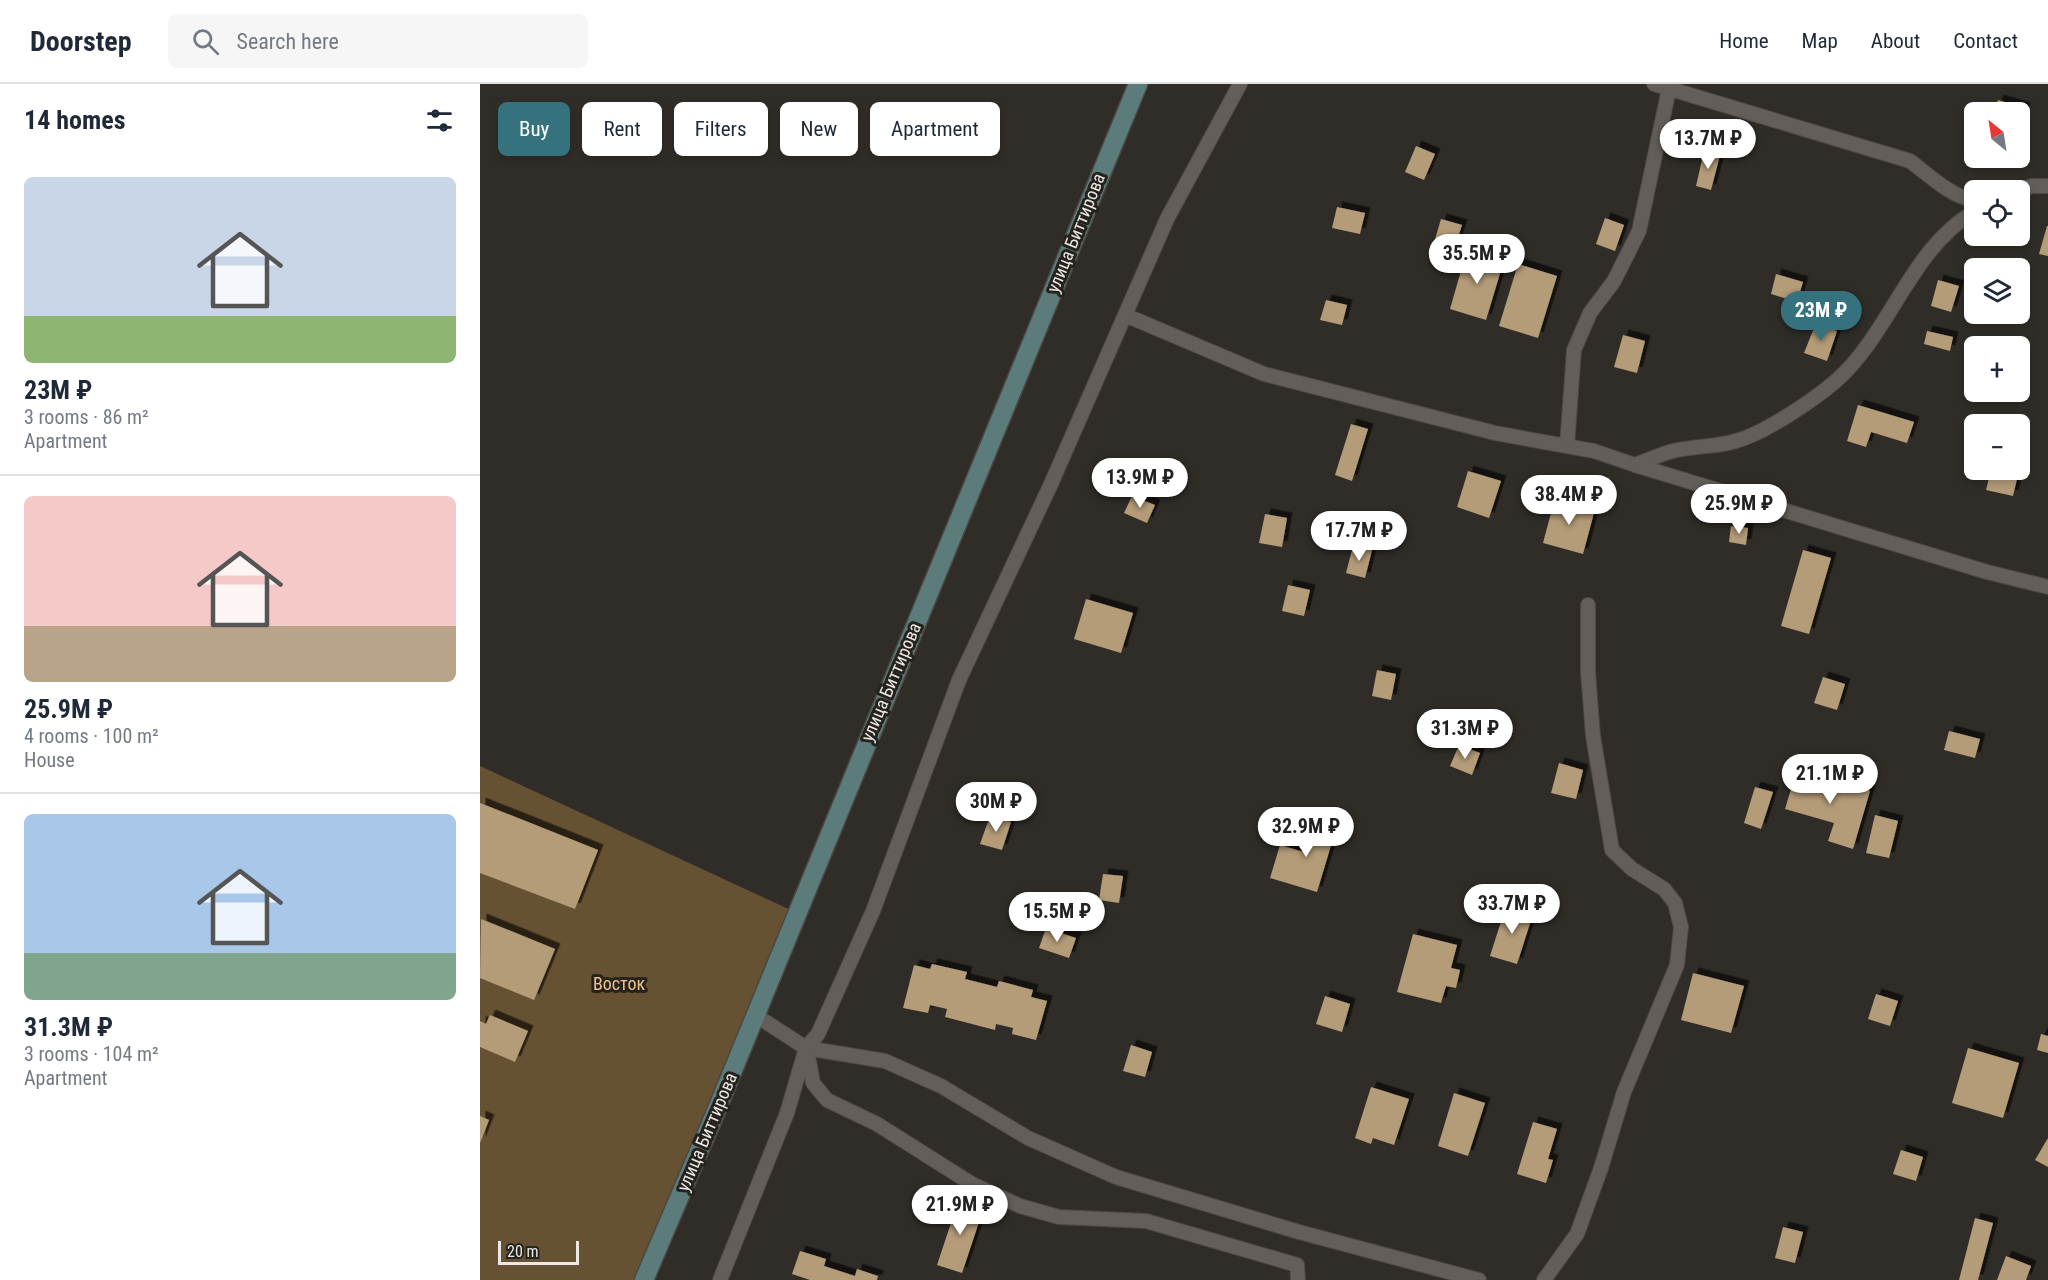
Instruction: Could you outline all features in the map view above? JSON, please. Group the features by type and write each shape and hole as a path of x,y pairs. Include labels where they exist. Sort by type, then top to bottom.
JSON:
{"street":[{"name":"улица Биттирова","path":"644,1280 1138,84"}],"lane":[{"path":"720,1280 787,1113 806,1047 818,1034 873,911 959,680 1051,484 1167,219 1240,84"},
{"path":"1654,84 1669,86 1910,162 1938,183 1964,198"},
{"path":"1567,446 1574,350 1590,314 1614,281 1639,231 1669,86"},
{"path":"2030,187 2048,186"},
{"path":"1635,465 1671,451 1737,441 1788,416 1837,380 1872,340 1905,286 1945,235 1964,220"},
{"path":"1125,315 1264,374 1484,430 1594,451 1987,572 2048,587"},
{"path":"1544,1280 1577,1234 1601,1168 1624,1092 1677,965 1681,927 1675,903 1664,889 1632,869 1612,850 1593,736 1588,672 1588,605"},
{"path":"755,1015 806,1047 885,1060 941,1086 1028,1138 1116,1177 1299,1232 1479,1280"},
{"path":"806,1047 813,1083 826,1100 877,1124 972,1184 1020,1206 1059,1217 1146,1221 1297,1264 1298,1280"}],"green space":[{"name":"Восток","path":"480,766 797,913 644,1280 480,1280"}],"building":[{"path":"1416,146 1435,154 1424,180 1405,172"},
{"path":"1704,151 1720,155 1711,190 1696,186"},
{"path":"1337,207 1365,213 1360,234 1332,228"},
{"path":"1605,218 1624,225 1615,251 1596,244"},
{"path":"1441,219 1462,225 1453,252 1433,246"},
{"path":"2048,226 2048,256 2039,254"},
{"path":"1467,250 1504,260 1486,320 1450,309"},
{"path":"1518,264 1557,276 1538,338 1499,326"},
{"path":"1776,274 1803,282 1797,302 1771,294"},
{"path":"1938,280 1959,286 1951,312 1931,306"},
{"path":"1326,300 1347,305 1342,325 1320,320"},
{"path":"1816,323 1837,331 1827,361 1804,353"},
{"path":"1927,331 1953,337 1950,351 1924,344"},
{"path":"1623,335 1645,341 1637,373 1614,367"},
{"path":"1858,405 1914,422 1907,443 1871,432 1866,447 1847,441"},
{"path":"1351,424 1368,429 1352,481 1335,475"},
{"path":"1468,471 1501,481 1489,518 1457,507"},
{"path":"1988,480 2017,480 2013,496 1986,490"},
{"path":"1132,496 1155,505 1147,523 1124,513"},
{"path":"1555,498 1595,509 1583,554 1543,543"},
{"path":"1265,514 1287,518 1282,547 1259,543"},
{"path":"1731,526 1748,528 1746,545 1729,542"},
{"path":"1353,546 1372,550 1365,578 1346,573"},
{"path":"1803,550 1831,558 1809,634 1781,626"},
{"path":"1288,585 1310,590 1304,616 1282,611"},
{"path":"1086,599 1133,613 1121,653 1074,639"},
{"path":"1377,670 1396,674 1391,700 1372,696"},
{"path":"1823,677 1845,684 1837,710 1814,703"},
{"path":"1949,731 1980,739 1975,758 1944,750"},
{"path":"1459,745 1480,753 1472,775 1450,766"},
{"path":"1559,763 1583,770 1576,799 1551,793"},
{"path":"1797,769 1870,791 1853,849 1828,841 1834,823 1785,809"},
{"path":"1755,787 1773,792 1761,829 1744,823"},
{"path":"480,803 598,850 575,909 480,873"},
{"path":"1875,815 1898,821 1889,858 1866,853"},
{"path":"990,816 1011,822 1002,850 980,844"},
{"path":"1318,816 1338,822 1317,892 1270,878 1280,845 1307,853"},
{"path":"1103,874 1123,876 1119,903 1099,900"},
{"path":"1506,906 1533,914 1517,964 1490,956"},
{"path":"481,919 555,949 534,1000 480,978"},
{"path":"1046,928 1076,938 1069,958 1039,948"},
{"path":"1413,934 1457,945 1451,968 1460,970 1456,988 1446,986 1441,1003 1397,992"},
{"path":"932,964 967,972 965,979 997,987 999,981 1033,990 1031,997 1047,1001 1036,1040 1012,1034 1013,1028 996,1024 995,1030 945,1017 947,1009 930,1005 928,1013 903,1008 914,965 930,969"},
{"path":"1693,973 1744,986 1731,1033 1681,1020"},
{"path":"1876,994 1898,1001 1890,1026 1868,1019"},
{"path":"1325,996 1350,1004 1342,1032 1316,1024"},
{"path":"490,1015 528,1031 515,1062 480,1047 480,1021 486,1024"},
{"path":"2041,1034 2048,1036 2048,1053 2037,1050"},
{"path":"1131,1045 1152,1052 1145,1077 1123,1071"},
{"path":"1968,1048 2019,1063 2003,1118 1952,1103"},
{"path":"1371,1087 1409,1099 1394,1145 1373,1138 1371,1144 1355,1138"},
{"path":"1454,1093 1485,1103 1468,1156 1438,1146"},
{"path":"480,1116 489,1120 480,1143"},
{"path":"1533,1122 1557,1129 1548,1159 1553,1160 1546,1183 1517,1174"},
{"path":"2048,1138 2048,1167 2035,1160"},
{"path":"1901,1150 1923,1157 1916,1181 1893,1174"},
{"path":"959,1199 984,1207 962,1273 937,1265"},
{"path":"1975,1218 1993,1223 1978,1280 1959,1280"},
{"path":"1783,1227 1803,1232 1795,1263 1775,1258"},
{"path":"800,1251 826,1259 824,1266 855,1276 857,1269 878,1276 877,1280 810,1280 792,1274"},
{"path":"2006,1256 2031,1266 2026,1280 1997,1280"}]}
